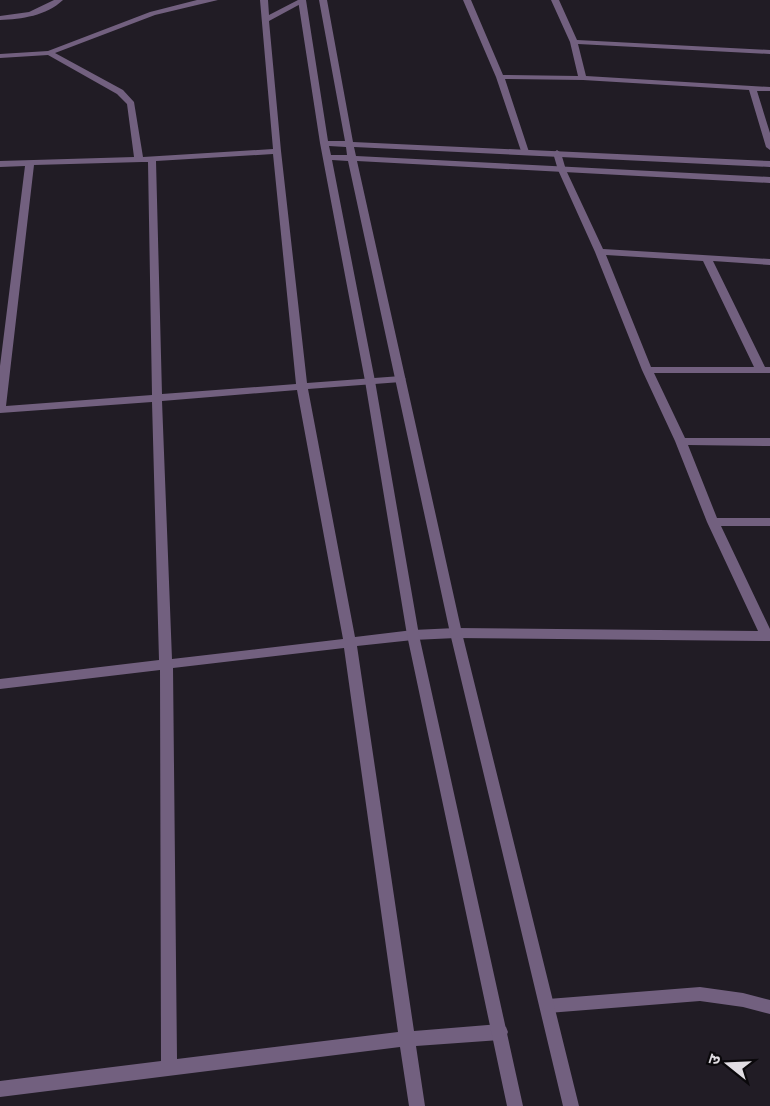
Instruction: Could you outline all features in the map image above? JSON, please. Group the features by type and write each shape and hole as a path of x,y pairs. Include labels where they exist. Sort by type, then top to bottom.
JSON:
{"street":[{"path":"0,18 24,17 47,8 59,0"},
{"path":"166,0 166,10"},
{"path":"0,56 49,53 166,10 200,1 214,0"},
{"path":"417,1106 350,642 302,387 277,151 265,9 302,0 324,143 370,381 413,635 515,1106"},
{"path":"323,0 352,158 456,633 571,1106"},
{"path":"467,0 500,77 525,152"},
{"path":"555,0 574,42 582,78"},
{"path":"574,42 770,52"},
{"path":"49,53 111,86 131,104 140,159"},
{"path":"500,77 582,78 770,89"},
{"path":"752,88 770,147"},
{"path":"324,143 770,164"},
{"path":"0,164 152,159 277,151"},
{"path":"0,684 413,635 456,633 768,636 713,522 681,441 647,370 600,252 562,170 557,153"},
{"path":"327,157 770,180"},
{"path":"152,159 156,398 166,664 169,1070"},
{"path":"30,163 5,329 0,409 401,379"},
{"path":"600,252 770,262"},
{"path":"647,370 765,370 707,259"},
{"path":"681,441 770,442"},
{"path":"713,522 770,522"},
{"path":"548,1006 700,994 743,1000 770,1007"},
{"path":"0,1089 407,1039 500,1032"}]}
